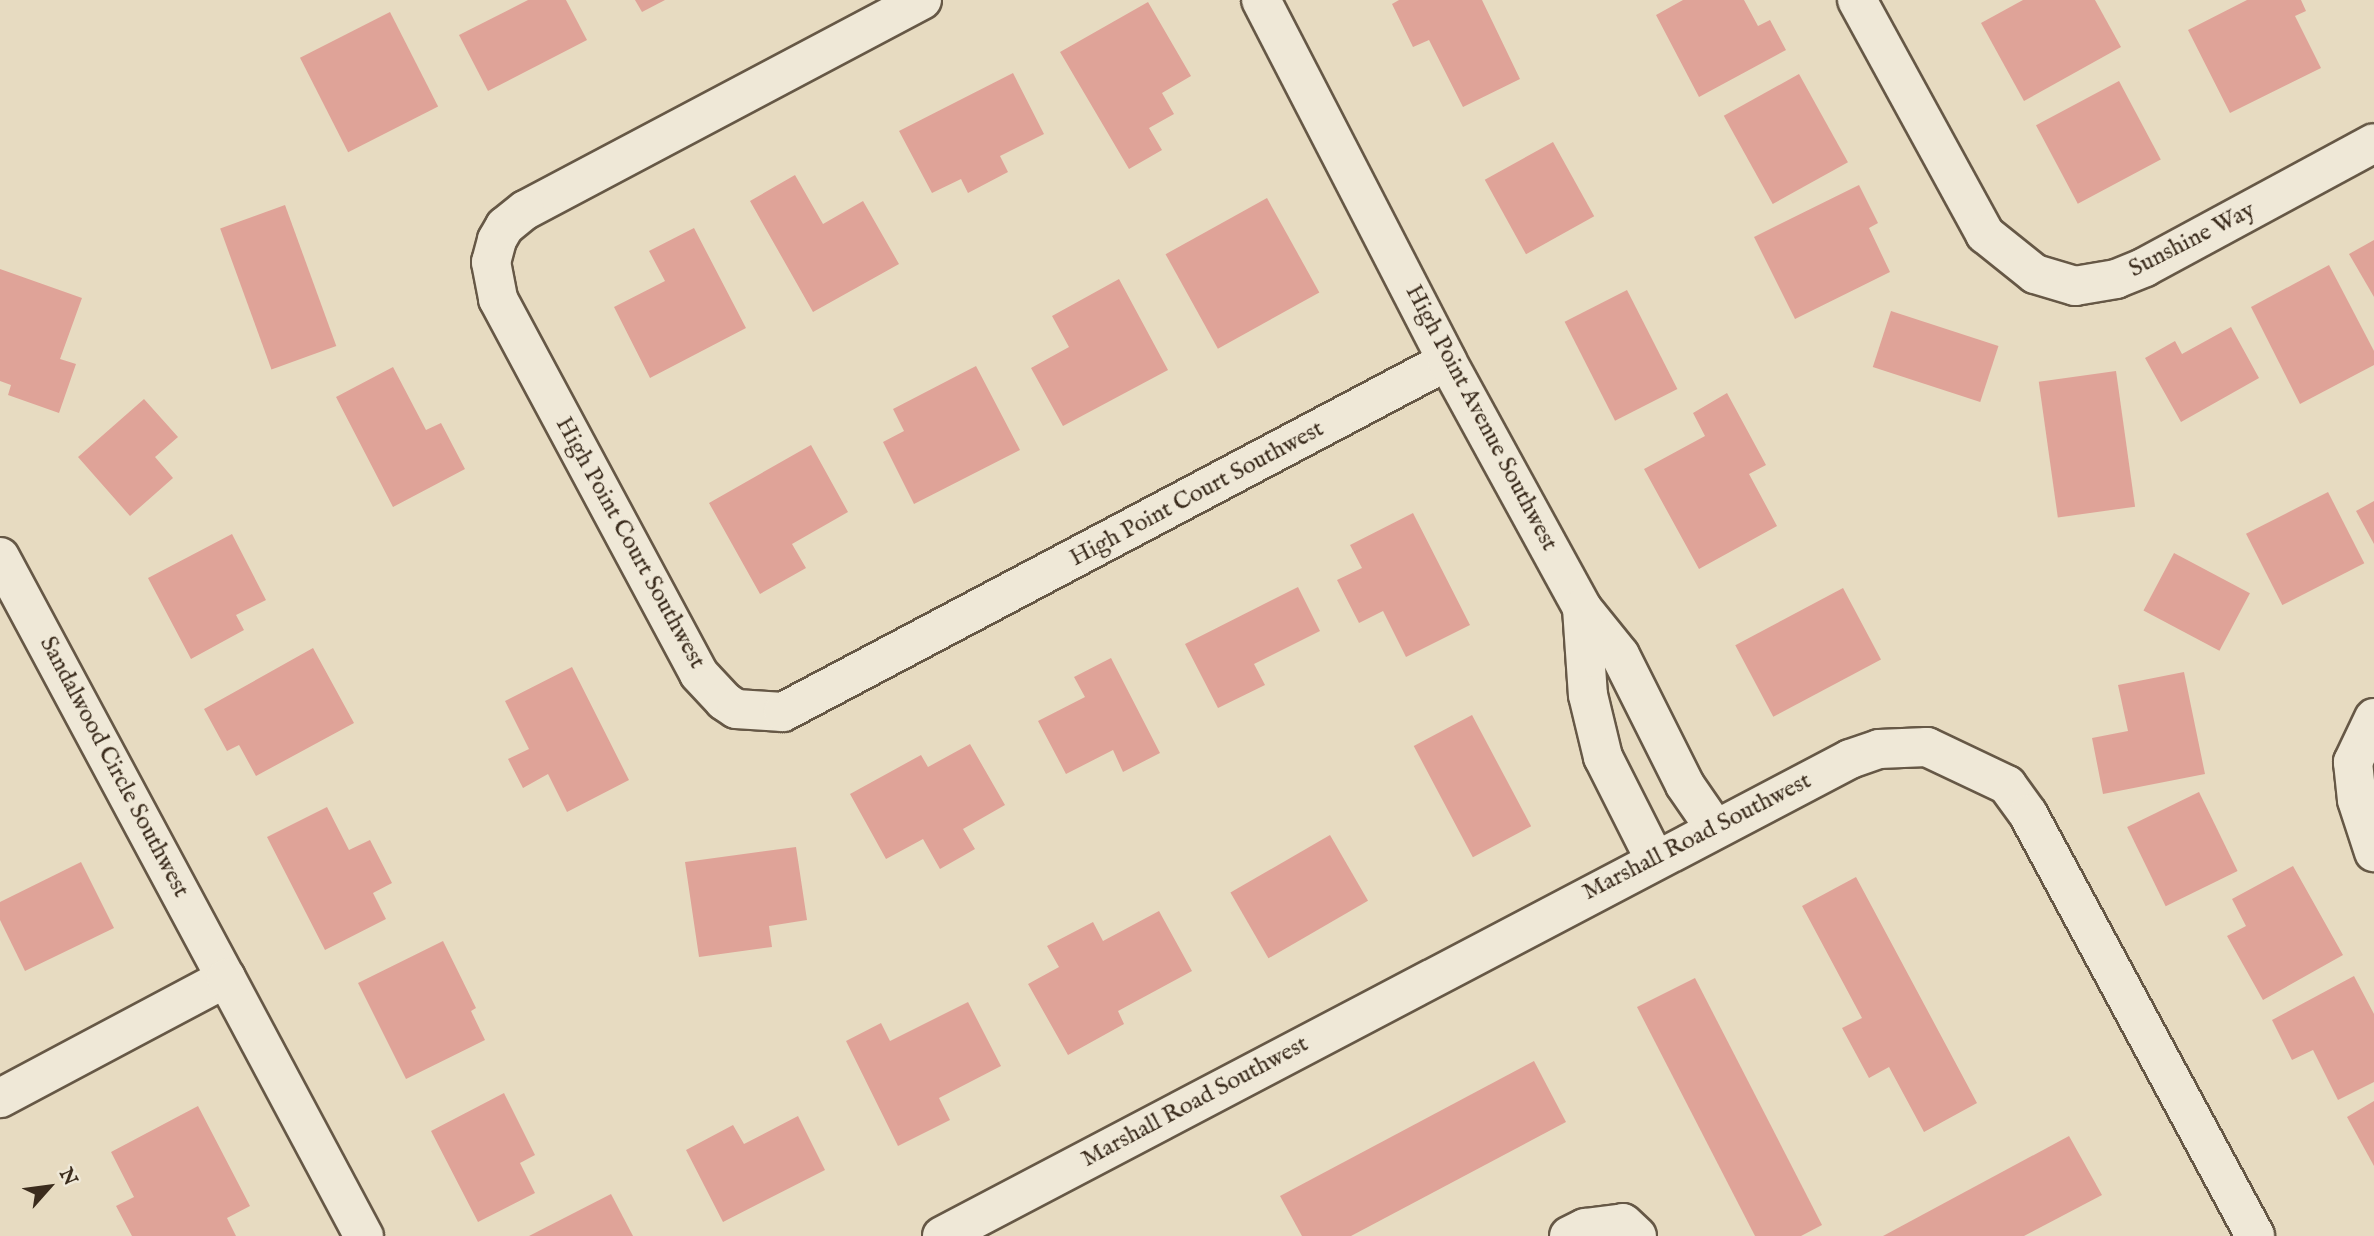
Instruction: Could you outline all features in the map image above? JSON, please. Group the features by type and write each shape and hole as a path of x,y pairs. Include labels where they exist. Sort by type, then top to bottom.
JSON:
{"street":[{"name":"High Point Court Southwest","path":"922,0 525,210 505,226 496,240 491,262 498,299 699,674 724,701 736,709 782,712 1447,362"},
{"name":"High Point Avenue Southwest","path":"1261,0 1447,362 1582,608 1620,656 1685,785 1714,827"},
{"name":"Sunshine Way","path":"1857,0 1985,234 2035,274 2075,286 2116,279 2145,267 2374,143"},
{"name":"Sandalwood Circle Southwest","path":"0,558 364,1236"},
{"path":"1582,608 1588,695 1603,757 1654,859"},
{"path":"2374,718 2353,762 2357,800 2374,852"},
{"name":"Marshall Road Southwest","path":"942,1236 1714,827 1879,749 1927,747 2007,785 2028,814 2250,1234"},
{"path":"0,1098 226,978"},
{"path":"1569,1236 1585,1228 1623,1223 1637,1236"}],"building":[{"path":"528,0 566,0 587,40 488,91 459,35"},
{"path":"635,0 665,0 642,12"},
{"path":"1399,0 1482,0 1520,79 1463,107 1429,40 1413,47 1392,4"},
{"path":"1683,0 1744,0 1758,26 1770,20 1786,50 1699,97 1656,15"},
{"path":"2023,0 2095,0 2121,47 2024,101 1981,23"},
{"path":"2247,0 2301,0 2306,11 2295,16 2321,68 2230,113 2188,30"},
{"path":"1148,2 1191,76 1162,93 1174,114 1149,128 1162,150 1129,169 1060,52"},
{"path":"390,12 438,106 348,152 300,58"},
{"path":"1013,73 1044,134 1000,156 1008,172 968,193 961,179 932,193 899,131"},
{"path":"1799,74 1848,162 1773,204 1724,116"},
{"path":"2119,81 2161,160 2078,204 2036,125"},
{"path":"1553,142 1594,216 1526,254 1485,180"},
{"path":"795,175 823,224 863,201 899,264 813,312 750,201"},
{"path":"1859,185 1878,223 1869,228 1890,272 1795,319 1754,237"},
{"path":"1267,198 1319,292 1218,349 1166,254"},
{"path":"285,205 336,346 271,370 220,229"},
{"path":"694,228 746,328 650,378 614,307 665,281 649,251"},
{"path":"2374,240 2374,297 2349,254"},
{"path":"2329,265 2374,351 2374,365 2300,404 2251,307"},
{"path":"0,269 82,298 60,359 76,364 59,413 8,395 11,385 0,381"},
{"path":"1119,279 1168,370 1063,426 1031,368 1069,347 1052,316"},
{"path":"1627,290 1677,389 1615,421 1565,322"},
{"path":"1891,311 1998,346 1980,402 1873,367"},
{"path":"2231,327 2259,378 2181,422 2145,358 2175,341 2182,354"},
{"path":"976,366 1020,450 914,504 883,442 904,431 893,409"},
{"path":"393,367 426,430 441,423 465,469 393,507 336,397"},
{"path":"2116,371 2135,507 2058,518 2039,382"},
{"path":"1727,393 1766,465 1749,474 1777,526 1699,569 1644,469 1705,436 1693,413"},
{"path":"144,399 178,437 155,457 173,478 130,516 78,457"},
{"path":"811,445 848,512 792,544 806,568 760,594 709,503"},
{"path":"2328,492 2364,563 2282,605 2246,534"},
{"path":"2374,501 2374,544 2356,511"},
{"path":"1413,513 1470,625 1406,657 1383,611 1359,623 1337,580 1362,568 1350,545"},
{"path":"232,534 266,600 236,615 244,630 191,659 148,578"},
{"path":"2174,553 2250,593 2219,651 2143,610"},
{"path":"1298,587 1320,631 1254,664 1265,685 1218,708 1185,644"},
{"path":"1843,588 1881,660 1773,717 1735,645"},
{"path":"313,648 354,723 256,776 239,745 227,751 204,709"},
{"path":"1111,658 1160,753 1123,772 1113,750 1066,774 1038,721 1085,697 1074,677"},
{"path":"572,667 629,780 567,812 548,774 523,788 508,759 529,749 505,701"},
{"path":"2184,672 2205,774 2103,794 2092,738 2128,731 2118,685"},
{"path":"1472,715 1531,826 1473,857 1414,746"},
{"path":"970,744 1005,805 963,829 975,849 940,869 923,839 886,859 850,794 921,755 928,767"},
{"path":"2199,792 2238,871 2166,906 2127,827"},
{"path":"327,807 349,850 370,840 392,883 373,893 386,919 325,950 267,837"},
{"path":"1330,835 1368,901 1268,958 1230,893"},
{"path":"796,847 807,920 769,926 772,947 699,957 685,862"},
{"path":"81,862 114,928 25,971 0,920 0,902"},
{"path":"2293,866 2343,955 2263,1000 2227,936 2246,926 2232,899"},
{"path":"1856,877 1977,1103 1924,1132 1889,1067 1869,1078 1842,1028 1862,1018 1802,906"},
{"path":"1159,911 1192,971 1118,1011 1124,1024 1068,1055 1028,984 1059,967 1047,946 1093,922 1103,941"},
{"path":"443,941 476,1008 471,1011 485,1040 406,1079 358,983"},
{"path":"2354,976 2374,1014 2374,1082 2338,1100 2313,1050 2292,1060 2272,1020"},
{"path":"1695,978 1822,1225 1801,1236 1755,1236 1637,1007"},
{"path":"968,1002 1001,1066 939,1098 950,1120 898,1146 846,1041 881,1023 890,1041"},
{"path":"1534,1061 1566,1122 1351,1236 1302,1236 1280,1196"},
{"path":"504,1093 535,1155 520,1163 535,1193 478,1222 431,1131"},
{"path":"2374,1101 2374,1166 2347,1117"},
{"path":"198,1106 250,1206 227,1218 236,1236 132,1236 116,1206 134,1197 111,1152"},
{"path":"798,1116 825,1170 723,1222 686,1150 733,1125 744,1144"},
{"path":"2069,1136 2102,1195 2024,1236 1883,1236"},
{"path":"611,1194 633,1236 529,1236"}]}
